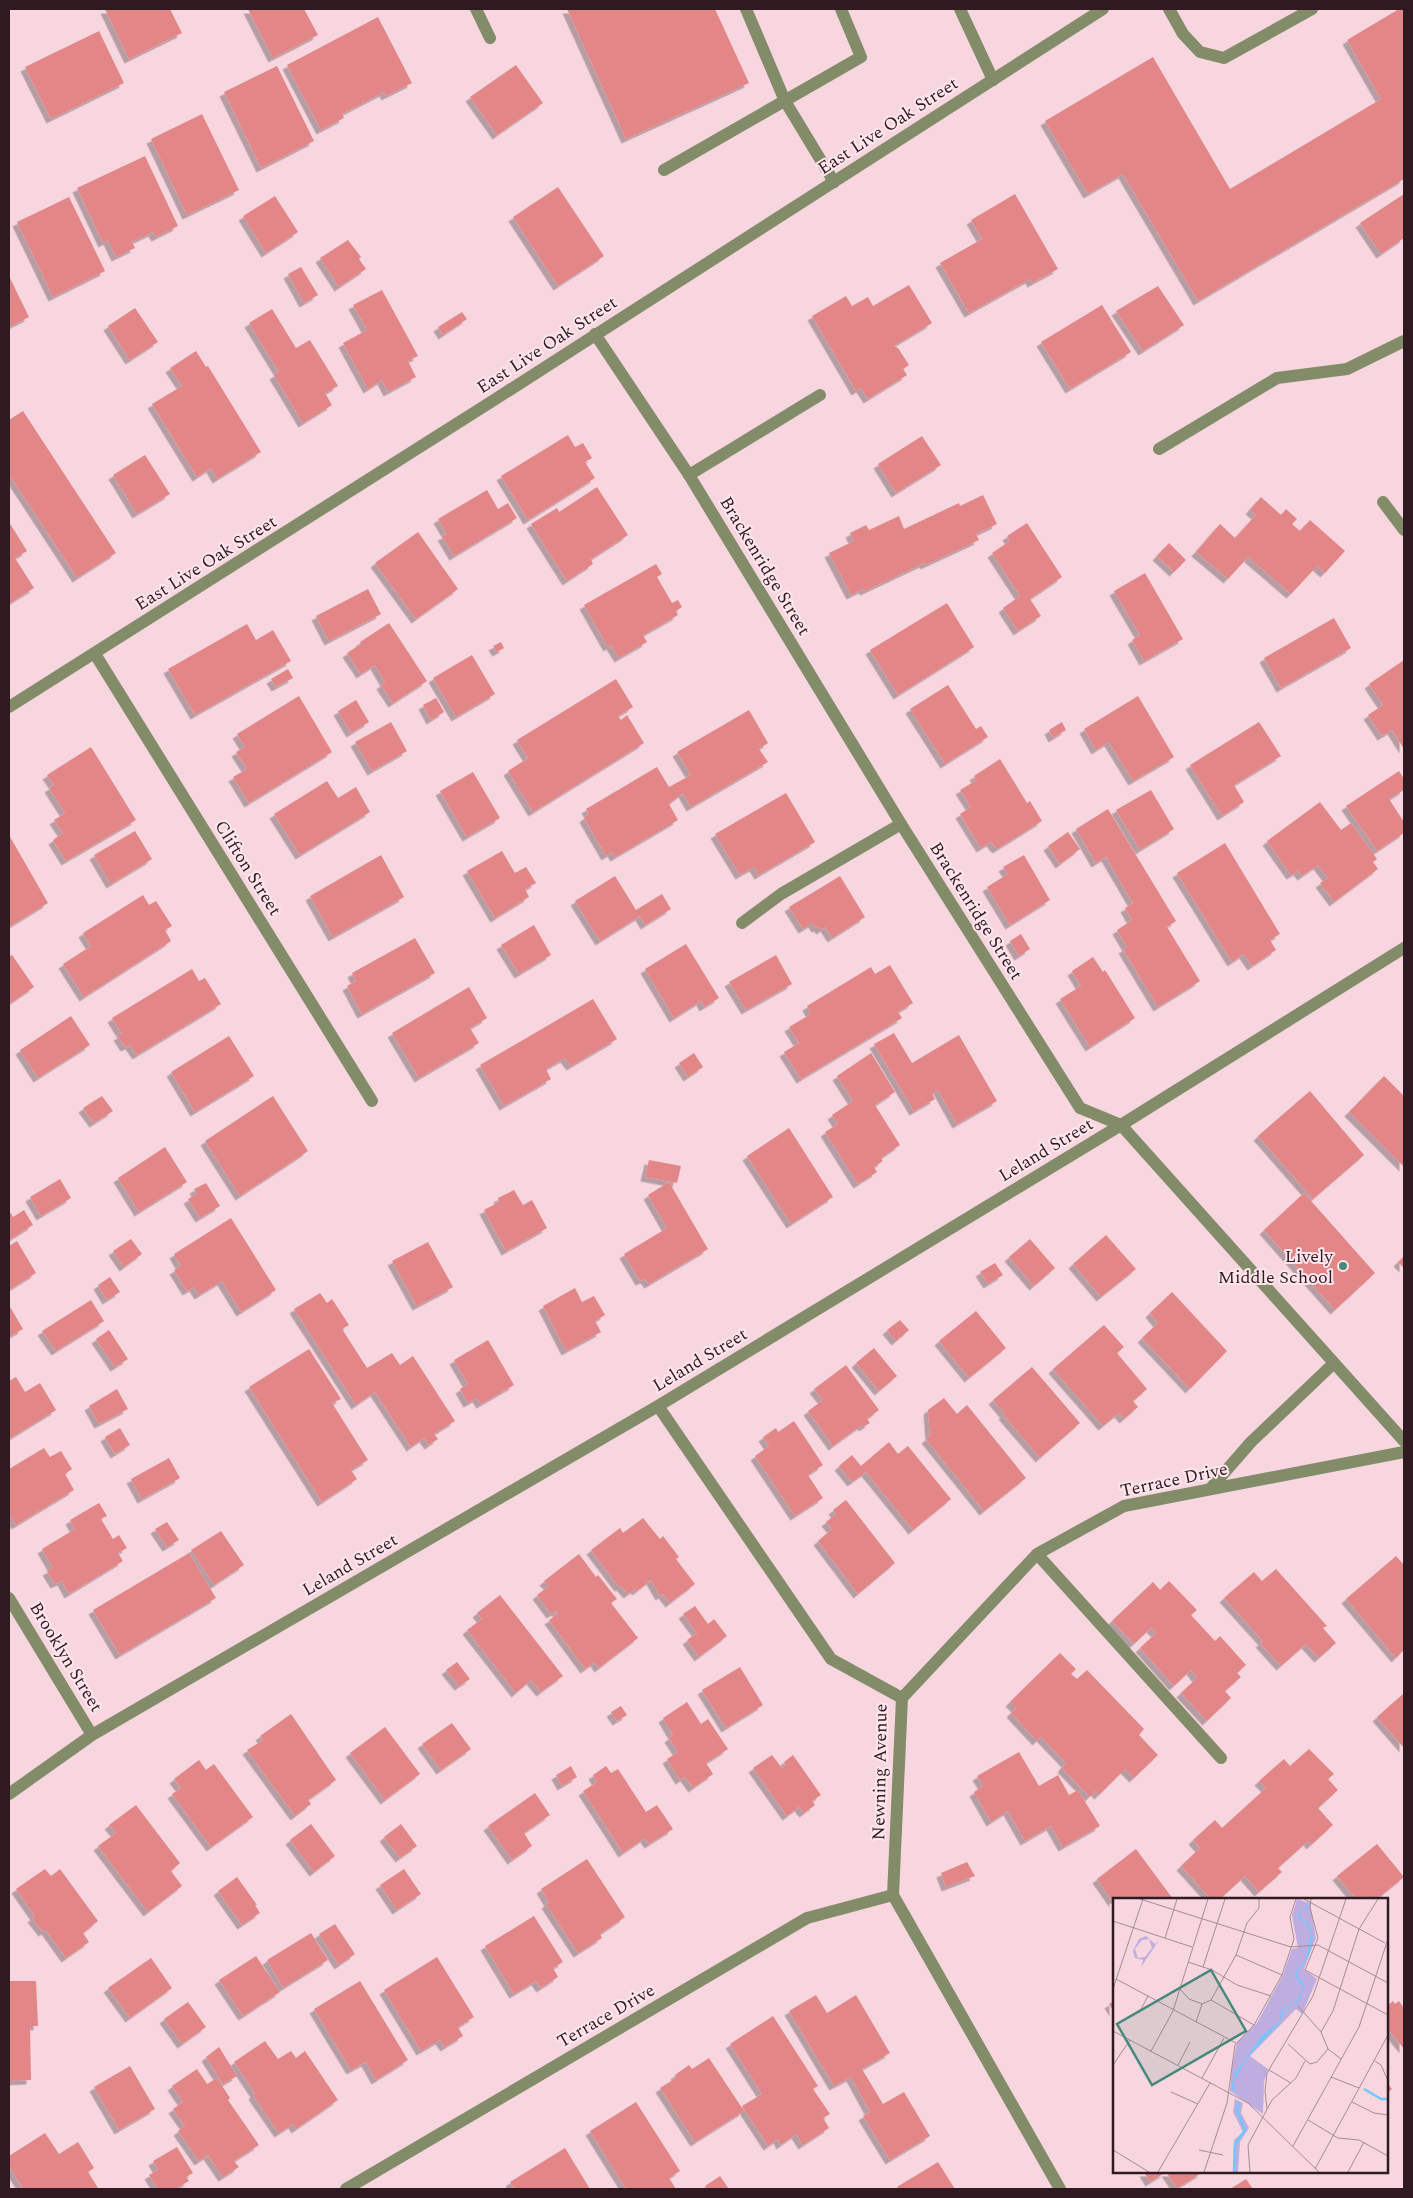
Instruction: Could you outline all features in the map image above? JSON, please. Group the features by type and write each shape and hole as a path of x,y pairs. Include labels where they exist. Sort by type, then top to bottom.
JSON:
{"street":[{"path":"476,9 490,38"},
{"path":"746,9 785,101 834,182"},
{"path":"664,170 861,57 841,9"},
{"path":"960,9 993,80"},
{"name":"East Live Oak Street","path":"9,707 95,654 1103,9"},
{"path":"1169,9 1183,34 1200,52 1224,58 1312,9"},
{"name":"Brackenridge Street","path":"595,334 689,475 901,824 1080,1108 1121,1125 1404,1441"},
{"path":"1159,449 1277,378 1347,369 1404,341"},
{"path":"689,475 820,395"},
{"path":"1383,502 1404,530"},
{"name":"Clifton Street","path":"95,654 372,1101"},
{"path":"742,923 781,894 901,824"},
{"name":"Leland Street","path":"9,1794 92,1735 658,1406 1121,1125 1404,948"},
{"path":"1210,1489 1251,1442 1334,1363"},
{"name":"Newning Avenue","path":"658,1406 830,1659 902,1698 893,1895"},
{"name":"Terrace Drive","path":"902,1698 1037,1554 1124,1506 1404,1452"},
{"path":"1037,1554 1221,1758"},
{"name":"Brooklyn Street","path":"9,1598 92,1735"},
{"path":"893,1895 1060,2189"},
{"name":"Terrace Drive","path":"346,2189 807,1918 893,1895"}],"building":[{"path":"105,9 170,9 182,33 129,59"},
{"path":"248,9 304,9 318,35 273,58"},
{"path":"567,9 715,9 749,83 626,139"},
{"path":"1399,9 1404,9 1404,179 1198,301 1123,174 1088,194 1045,121 1153,57 1230,189 1381,99 1347,40"},
{"path":"378,17 412,83 386,96 384,92 342,114 344,118 321,130 287,65"},
{"path":"99,31 124,83 51,119 25,67"},
{"path":"516,65 543,103 497,135 470,97"},
{"path":"277,66 314,141 261,168 224,92"},
{"path":"202,114 239,190 187,215 151,139"},
{"path":"145,156 178,226 156,237 153,232 132,242 135,248 116,257 108,240 103,243 77,188"},
{"path":"558,187 604,256 558,286 513,217"},
{"path":"1015,194 1058,269 1032,283 1030,279 969,313 940,263 982,239 971,220"},
{"path":"1404,194 1404,238 1381,254 1360,223"},
{"path":"275,196 298,232 266,253 243,216"},
{"path":"69,197 105,271 53,297 17,222"},
{"path":"348,240 361,257 359,259 366,269 339,287 320,258"},
{"path":"301,267 318,295 304,303 288,274"},
{"path":"9,276 29,317 9,327"},
{"path":"909,285 932,323 894,346 898,348 909,365 903,369 907,375 868,399 861,388 856,391 812,316 846,296 852,306 868,297 873,306"},
{"path":"1158,286 1184,325 1143,351 1116,311"},
{"path":"382,290 418,356 408,361 416,377 388,392 382,380 368,389 343,343 367,330 353,305"},
{"path":"1102,305 1131,352 1070,389 1041,342"},
{"path":"135,308 158,342 130,360 108,326"},
{"path":"272,309 296,348 310,340 338,386 325,393 332,405 303,423 274,375 279,372 249,323"},
{"path":"462,312 467,319 443,335 438,327"},
{"path":"196,351 206,367 208,366 261,452 217,479 211,468 197,477 152,404 182,386 170,368"},
{"path":"23,411 116,553 77,578 9,474 9,420"},
{"path":"568,435 575,447 583,443 592,458 585,462 595,478 528,520 501,476"},
{"path":"922,436 941,465 896,493 878,464"},
{"path":"145,455 170,494 137,514 113,475"},
{"path":"597,487 628,535 591,559 593,564 567,581 531,524 557,508 559,512"},
{"path":"487,490 498,509 508,503 517,518 454,556 442,536 447,534 438,519"},
{"path":"983,495 997,524 976,534 979,540 865,591 863,589 851,595 829,553 854,541 850,533 866,525 869,530 899,516 904,529 959,503 960,506"},
{"path":"1261,497 1281,515 1286,509 1297,519 1292,524 1300,531 1310,520 1345,551 1325,573 1317,566 1291,594 1248,557 1228,579 1196,552 1220,524 1235,538 1256,515 1250,510"},
{"path":"9,522 27,551 15,558 34,588 10,603"},
{"path":"1027,523 1062,577 1030,599 1041,616 1018,631 1003,608 1020,596 992,553 1010,541 1007,536"},
{"path":"418,532 458,589 416,619 375,563"},
{"path":"1169,543 1186,560 1174,572 1157,556"},
{"path":"656,564 662,574 657,577 672,603 678,600 682,607 676,611 678,615 643,635 647,642 619,658 611,645 608,647 584,605"},
{"path":"1145,573 1183,639 1144,661 1132,640 1140,635 1114,591"},
{"path":"368,589 381,614 329,641 316,616"},
{"path":"947,603 974,647 898,695 870,650"},
{"path":"1334,618 1351,648 1281,688 1264,658"},
{"path":"389,623 427,681 393,703 381,685 385,682 375,665 361,674 347,653"},
{"path":"247,624 256,640 273,630 291,661 195,715 168,669"},
{"path":"501,642 504,648 497,652 493,646"},
{"path":"472,655 495,694 456,717 433,678"},
{"path":"1404,660 1404,749 1392,730 1382,736 1368,715 1383,705 1369,684"},
{"path":"288,669 293,678 276,687 271,679"},
{"path":"616,679 633,707 618,716 621,720 627,715 644,743 533,812 508,771 528,758 517,740"},
{"path":"948,685 976,729 981,726 988,737 945,764 910,709"},
{"path":"299,696 332,752 249,803 233,777 247,769 236,752 245,747 237,734"},
{"path":"1138,696 1174,757 1133,781 1109,742 1096,750 1084,729"},
{"path":"436,698 444,712 431,720 423,705"},
{"path":"356,700 369,722 351,733 338,711"},
{"path":"749,710 768,743 759,749 768,762 691,807 683,793 669,804 678,820 615,857 612,852 606,856 584,818 589,814 586,809 657,767 669,787 691,775 677,752"},
{"path":"391,722 407,751 372,771 355,742"},
{"path":"1062,722 1066,730 1053,738 1049,730"},
{"path":"1259,722 1281,756 1234,785 1244,802 1222,816 1190,765"},
{"path":"91,747 136,820 66,861 53,840 63,833 54,820 65,813 49,788 54,785 47,775"},
{"path":"1000,759 1027,803 1030,801 1042,821 997,849 991,842 981,848 960,814 971,807 960,790 977,780 974,776"},
{"path":"1399,771 1404,779 1404,790 1389,799 1404,822 1404,833 1377,851 1346,806"},
{"path":"473,772 500,818 467,837 440,791"},
{"path":"327,781 338,798 356,787 370,812 300,855 274,814"},
{"path":"1151,790 1174,829 1140,850 1116,810"},
{"path":"786,793 815,842 759,875 754,867 740,875 715,834"},
{"path":"1320,802 1341,830 1351,823 1377,859 1373,862 1378,869 1334,902 1320,883 1328,878 1318,865 1302,876 1298,871 1291,875 1267,841"},
{"path":"1108,809 1176,921 1167,927 1200,981 1158,1007 1123,949 1127,947 1117,930 1132,920 1125,908 1133,903 1106,857 1096,863 1076,829"},
{"path":"135,831 152,859 111,884 94,855"},
{"path":"1068,832 1080,849 1060,864 1048,846"},
{"path":"9,835 48,903 9,927"},
{"path":"1225,843 1280,934 1270,940 1276,950 1252,966 1244,954 1232,962 1177,873"},
{"path":"502,851 515,873 526,867 536,883 525,889 529,897 495,918 467,871"},
{"path":"381,855 404,897 333,937 310,896"},
{"path":"1024,855 1050,900 1010,925 987,887 1008,874 1003,867"},
{"path":"615,876 636,910 662,894 671,909 645,925 640,916 600,941 575,901"},
{"path":"840,876 865,917 832,938 825,927 821,930 818,927 816,928 813,923 803,929 789,907"},
{"path":"143,895 149,905 156,901 172,926 165,930 171,941 84,997 63,964 91,946 83,933"},
{"path":"534,925 551,955 519,974 501,945"},
{"path":"1021,934 1030,949 1019,956 1010,941"},
{"path":"415,938 435,973 362,1014 347,986 356,981 352,973"},
{"path":"686,944 719,998 704,1007 701,1001 674,1018 645,969"},
{"path":"12,955 34,987 9,1004 9,957"},
{"path":"776,955 792,984 746,1010 729,982"},
{"path":"1093,957 1103,972 1105,970 1135,1018 1090,1047 1060,999 1081,986 1072,971"},
{"path":"890,965 913,1003 898,1012 902,1018 801,1079 784,1052 799,1043 789,1027 811,1014 807,1006 871,967 875,974"},
{"path":"192,969 199,981 205,978 221,1004 137,1055 130,1045 125,1047 118,1036 122,1034 112,1018"},
{"path":"469,987 487,1018 470,1028 479,1043 419,1078 392,1033"},
{"path":"593,999 617,1039 571,1066 565,1058 546,1069 551,1079 504,1106 480,1065"},
{"path":"71,1016 90,1045 38,1078 20,1050"},
{"path":"894,1033 912,1063 959,1035 997,1101 957,1124 938,1090 932,1094 935,1099 914,1111 874,1044"},
{"path":"229,1036 254,1076 195,1112 171,1072"},
{"path":"694,1053 703,1067 688,1077 679,1063"},
{"path":"871,1053 895,1092 875,1105 900,1145 881,1158 883,1161 874,1167 877,1172 858,1184 825,1132 838,1124 832,1115 853,1101 837,1076"},
{"path":"1384,1076 1404,1096 1404,1167 1349,1112"},
{"path":"1310,1091 1364,1155 1313,1199 1258,1136"},
{"path":"102,1096 113,1111 94,1123 83,1108"},
{"path":"273,1096 308,1151 240,1196 205,1141"},
{"path":"789,1128 833,1197 791,1224 747,1156"},
{"path":"165,1147 187,1182 139,1212 118,1178"},
{"path":"649,1160 681,1166 677,1183 645,1177"},
{"path":"60,1179 71,1198 41,1216 30,1197"},
{"path":"669,1182 708,1249 649,1284 645,1279 640,1281 624,1254 667,1228 648,1195"},
{"path":"206,1183 220,1206 200,1218 188,1199 197,1194 194,1189"},
{"path":"514,1190 523,1205 532,1200 547,1228 506,1251 484,1210 499,1202 498,1198"},
{"path":"1304,1193 1375,1273 1335,1310 1264,1230"},
{"path":"24,1210 33,1225 9,1240 9,1215 11,1213 13,1217"},
{"path":"231,1218 276,1290 241,1312 222,1281 199,1295 194,1287 187,1291 174,1270 181,1266 174,1254"},
{"path":"1106,1235 1136,1269 1101,1297 1073,1264"},
{"path":"131,1239 142,1254 124,1267 113,1251"},
{"path":"1030,1239 1055,1268 1034,1286 1009,1257"},
{"path":"17,1241 36,1273 9,1290 9,1246"},
{"path":"428,1242 453,1287 417,1306 392,1261"},
{"path":"1404,1256 1404,1268 1398,1262"},
{"path":"995,1263 1003,1275 988,1284 980,1272"},
{"path":"110,1277 120,1292 107,1300 98,1285"},
{"path":"575,1288 582,1302 594,1296 605,1315 595,1321 601,1332 566,1351 543,1306"},
{"path":"1172,1292 1227,1351 1190,1389 1142,1338 1158,1323 1150,1313"},
{"path":"320,1293 327,1303 332,1299 349,1325 342,1329 367,1368 392,1353 400,1365 413,1356 455,1421 434,1434 438,1439 429,1445 424,1438 411,1447 375,1392 356,1405 294,1309"},
{"path":"91,1300 104,1321 56,1351 42,1331"},
{"path":"9,1305 23,1329 9,1337"},
{"path":"976,1311 1006,1348 969,1378 939,1341"},
{"path":"900,1320 909,1330 896,1341 887,1330"},
{"path":"1104,1325 1124,1347 1117,1353 1147,1389 1133,1401 1138,1407 1124,1419 1119,1413 1103,1426 1053,1369"},
{"path":"109,1330 128,1359 115,1367 96,1339"},
{"path":"488,1340 514,1385 481,1404 477,1398 468,1403 460,1389 468,1384 454,1360"},
{"path":"874,1348 897,1376 879,1391 856,1363"},
{"path":"309,1349 341,1399 332,1403 368,1460 351,1470 357,1479 322,1502 249,1387"},
{"path":"846,1365 879,1410 867,1419 870,1423 863,1427 862,1425 833,1446 808,1411 823,1400 814,1389"},
{"path":"1032,1367 1080,1423 1040,1458 1003,1415 1005,1414 993,1400"},
{"path":"16,1377 25,1392 40,1383 56,1410 9,1439 9,1381"},
{"path":"117,1389 128,1409 99,1424 89,1406"},
{"path":"944,1398 957,1414 967,1405 1026,1478 984,1511 926,1439 930,1436 928,1410"},
{"path":"794,1421 823,1465 808,1475 823,1498 795,1516 755,1456 769,1446 763,1437 776,1428 778,1432"},
{"path":"120,1428 130,1445 115,1454 105,1437"},
{"path":"889,1442 898,1454 908,1446 951,1499 913,1530 866,1472 852,1482 839,1466 852,1455 861,1466"},
{"path":"44,1448 50,1457 61,1451 72,1469 65,1474 74,1490 16,1525 9,1513 9,1469"},
{"path":"169,1458 180,1478 142,1499 131,1479"},
{"path":"846,1500 895,1563 858,1594 818,1541 832,1529 826,1522 836,1514 833,1510"},
{"path":"99,1503 107,1516 101,1519 113,1539 119,1535 127,1548 118,1553 123,1561 69,1594 62,1581 55,1584 47,1571 53,1568 42,1549 75,1529 70,1520"},
{"path":"643,1518 660,1539 663,1536 679,1557 676,1559 695,1584 670,1603 663,1594 660,1596 651,1580 637,1591 635,1589 628,1594 621,1586 619,1587 591,1550 620,1528 623,1533"},
{"path":"167,1522 179,1540 167,1547 155,1529"},
{"path":"221,1531 244,1565 214,1585 191,1550"},
{"path":"189,1553 216,1598 120,1655 93,1610"},
{"path":"579,1554 596,1577 598,1575 617,1599 611,1603 638,1638 599,1668 595,1662 585,1669 549,1620 558,1614 556,1611 551,1614 537,1595 549,1586 544,1581"},
{"path":"1396,1556 1404,1565 1404,1650 1396,1658 1346,1599"},
{"path":"1276,1569 1327,1626 1323,1628 1336,1643 1319,1658 1306,1644 1281,1666 1260,1643 1263,1641 1224,1598 1254,1572 1262,1581"},
{"path":"1169,1581 1197,1610 1191,1615 1215,1641 1220,1636 1246,1665 1237,1673 1241,1677 1225,1691 1231,1698 1207,1721 1181,1693 1197,1678 1191,1670 1174,1686 1140,1648 1156,1633 1151,1628 1134,1644 1112,1621 1153,1582 1160,1590"},
{"path":"500,1595 563,1676 541,1692 531,1680 516,1693 467,1630 482,1619 477,1613"},
{"path":"695,1606 708,1624 714,1619 727,1636 699,1657 687,1640 697,1633 683,1614"},
{"path":"1060,1653 1076,1669 1071,1674 1077,1679 1087,1670 1144,1729 1139,1735 1158,1755 1134,1778 1125,1769 1099,1795 1095,1791 1090,1797 1062,1768 1066,1763 1041,1737 1037,1741 1011,1713 1016,1708 1010,1702"},
{"path":"457,1662 470,1679 459,1686 446,1670"},
{"path":"740,1667 763,1705 726,1728 702,1690"},
{"path":"1404,1695 1404,1748 1377,1717"},
{"path":"687,1702 701,1724 708,1719 728,1749 706,1763 713,1774 693,1788 685,1777 680,1780 667,1759 678,1752 669,1738 673,1735 663,1718"},
{"path":"621,1706 627,1715 617,1721 611,1712"},
{"path":"291,1714 336,1780 308,1800 311,1804 295,1816 247,1750 263,1740 260,1736"},
{"path":"452,1723 471,1749 441,1770 422,1744"},
{"path":"385,1727 420,1774 385,1800 350,1753"},
{"path":"1309,1749 1334,1774 1328,1779 1338,1790 1318,1808 1333,1825 1311,1845 1308,1841 1278,1868 1282,1872 1259,1892 1245,1876 1221,1898 1210,1898 1181,1866 1200,1848 1193,1840 1215,1820 1222,1828 1266,1788 1259,1781 1284,1759 1290,1766"},
{"path":"1019,1752 1039,1786 1058,1775 1069,1795 1078,1790 1100,1826 1063,1847 1051,1826 1025,1841 1008,1811 991,1822 974,1792 983,1786 977,1776"},
{"path":"772,1755 782,1768 786,1765 784,1762 793,1755 821,1795 812,1801 815,1805 804,1813 799,1807 787,1816 753,1768"},
{"path":"199,1760 206,1770 214,1764 253,1817 211,1847 172,1794 181,1788 174,1779"},
{"path":"571,1766 577,1777 562,1786 556,1775"},
{"path":"606,1766 611,1773 618,1769 646,1812 657,1805 673,1829 649,1844 645,1838 623,1853 583,1791 597,1782 593,1775"},
{"path":"535,1793 550,1815 524,1833 532,1846 512,1860 488,1826"},
{"path":"136,1805 180,1863 171,1871 182,1886 148,1912 98,1846 116,1833 109,1825"},
{"path":"311,1824 335,1856 314,1872 290,1840"},
{"path":"401,1824 417,1846 400,1858 384,1837"},
{"path":"1377,1844 1404,1877 1378,1898 1355,1898 1337,1876"},
{"path":"1136,1849 1172,1898 1113,1898 1113,1902 1097,1879"},
{"path":"587,1859 625,1917 600,1934 602,1938 578,1953 546,1904 549,1902 541,1889"},
{"path":"967,1862 975,1876 946,1887 941,1873"},
{"path":"45,1869 51,1876 60,1869 98,1921 83,1933 89,1942 66,1958 46,1930 43,1932 32,1918 35,1916 16,1889"},
{"path":"404,1869 421,1894 397,1910 380,1885"},
{"path":"237,1877 257,1905 255,1905 260,1913 242,1925 218,1891"},
{"path":"534,1916 563,1962 553,1968 558,1977 541,1988 536,1981 514,1994 485,1946"},
{"path":"335,1924 355,1954 339,1965 319,1934"},
{"path":"311,1933 328,1960 283,1988 267,1960"},
{"path":"256,1956 280,1992 243,2016 219,1980"},
{"path":"437,1957 474,2017 458,2027 463,2036 445,2047 440,2040 421,2051 384,1990"},
{"path":"151,1958 172,1988 130,2018 108,1988"},
{"path":"9,1981 36,1981 38,2026 30,2026 31,2080 9,2081"},
{"path":"360,1981 408,2060 376,2080 366,2062 351,2070 314,2009"},
{"path":"816,1995 827,2013 856,1995 890,2053 862,2069 883,2104 904,2092 930,2136 890,2160 863,2116 870,2112 851,2077 834,2086 789,2011"},
{"path":"1393,2001 1395,2004 1399,2001 1404,2008 1404,2049 1388,2029 1388,2005"},
{"path":"188,2002 206,2027 182,2044 164,2019"},
{"path":"1113,2002 1113,2010 1109,2004"},
{"path":"773,2016 818,2086 813,2089 830,2114 823,2118 829,2128 803,2145 796,2134 781,2145 778,2139 768,2146 742,2106 762,2094 730,2044"},
{"path":"265,2041 278,2059 291,2051 296,2058 305,2051 338,2100 296,2129 293,2124 279,2133 253,2095 255,2093 234,2062"},
{"path":"219,2047 237,2076 223,2084 206,2057"},
{"path":"709,2058 744,2111 695,2142 660,2088 676,2078 675,2075 689,2065 692,2069"},
{"path":"130,2066 155,2109 119,2130 94,2087"},
{"path":"197,2069 207,2084 217,2078 230,2098 228,2100 259,2145 234,2161 239,2167 223,2177 208,2155 199,2161 178,2131 185,2126 173,2109 183,2102 172,2086"},
{"path":"1388,2084 1392,2089 1388,2092"},
{"path":"636,2102 680,2171 669,2178 676,2189 626,2189 590,2131"},
{"path":"45,2133 59,2154 78,2142 94,2168 88,2172 98,2188 19,2189 22,2187 9,2166 9,2156"},
{"path":"177,2147 193,2173 186,2177 189,2181 175,2189 158,2189 149,2175 158,2170 153,2161"},
{"path":"565,2148 590,2189 515,2189 510,2182"},
{"path":"938,2162 955,2189 899,2189 897,2187"},
{"path":"1145,2173 1164,2173 1150,2182"},
{"path":"1167,2173 1201,2173 1177,2188"},
{"path":"720,2176 729,2189 707,2189 705,2186"},
{"path":"1246,2179 1253,2189 1230,2189"}],"place":[{"name":"Lively Middle School","path":"1343,1266"}]}
